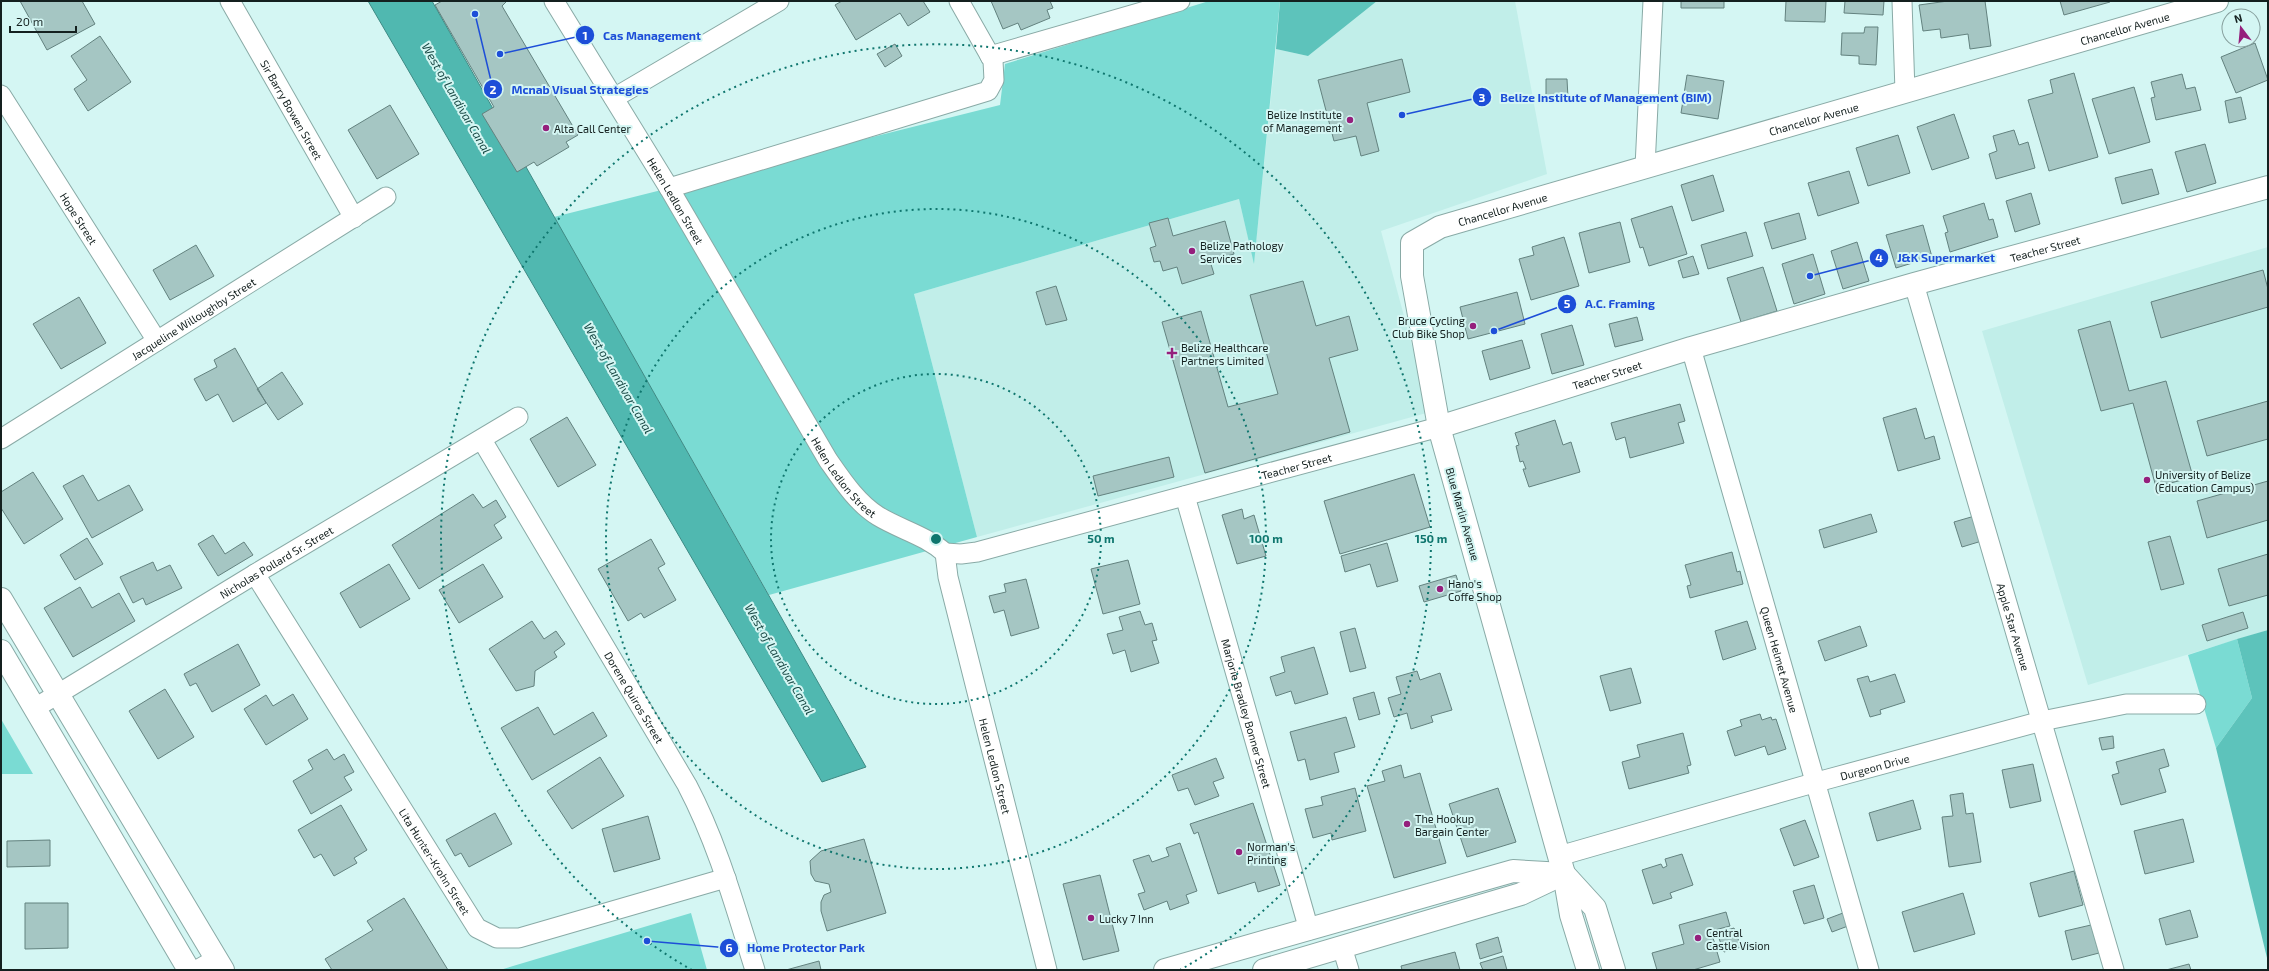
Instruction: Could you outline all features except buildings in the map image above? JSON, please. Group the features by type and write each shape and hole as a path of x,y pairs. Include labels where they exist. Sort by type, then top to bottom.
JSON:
{"street":[{"name":"Sir Barry Bowen Street","path":"230,1 354,218"},
{"name":"Helen Ledlon Street","path":"554,1 669,188 828,460 844,483 861,503 879,516 925,538 945,553 948,577 1047,970"},
{"path":"614,98 779,1"},
{"path":"669,188 988,91 995,74 990,56 959,1"},
{"path":"990,56 1180,1"},
{"path":"1645,167 1653,1"},
{"path":"1902,1 1905,92"},
{"name":"Chancellor Avenue","path":"1412,243 1440,227 2217,1"},
{"name":"Hope Street","path":"1,95 157,341"},
{"name":"Teacher Street","path":"945,553 977,552 1185,496 1438,426 1691,348 1914,284 2268,187"},
{"name":"Jacqueline Willoughby Street","path":"1,439 386,197"},
{"name":"Blue Marlin Avenue","path":"1412,243 1412,276 1438,426 1561,865 1571,915 1588,970"},
{"name":"Apple Star Avenue","path":"1914,284 2114,970"},
{"name":"Queen Helmet Avenue","path":"1691,348 1817,782 1869,970"},
{"name":"Nicholas Pollard Sr. Street","path":"35,708 255,574 482,440 518,417"},
{"name":"Dorene Quiros Street","path":"482,440 687,785 703,815 726,878 755,970"},
{"name":"Marjorie Bradley Bonner Street","path":"1185,496 1309,930"},
{"name":"Lita Hunter-Krohn Street","path":"255,574 477,928 497,938 519,938 726,878"},
{"path":"1,599 219,965 197,970"},
{"path":"1,651 189,970"},
{"name":"Durgeon Drive","path":"1561,865 1817,782 2042,721 2126,704 2196,704"},
{"path":"1165,970 1513,871 1561,865"},
{"path":"1264,970 1521,894 1561,865"},
{"name":"Blue Marlin Avenue","path":"1561,865 1595,908 1614,970"},
{"path":"1342,947 1349,970"}],"shaded area":[{"path":"1209,1 1280,1 1254,264 1239,199 914,294 977,537 769,595 554,217 1000,105 1005,64"},
{"path":"1280,1 1377,1 1308,56 1276,49"},
{"name":"Belize Healthcare Partners Limited","path":"1377,1 1515,1 1547,174 1381,231 1430,412 977,537 914,294 1239,199 1254,262 1276,49 1308,56"},
{"name":"University of Belize (Education Campus)","path":"2268,247 2268,630 2088,685 1982,331"},
{"path":"2268,630 2268,962 2216,748 2252,698 2237,639"},
{"path":"2237,639 2252,698 2216,748 2188,655"},
{"path":"1,719 33,774 1,774"},
{"path":"691,913 707,970 500,970"}],"water":[{"name":"West of Landivar Canal","path":"368,1 432,1 866,767 822,782"}],"place":[{"name":"Mcnab Visual Strategies","path":"475,14"},
{"name":"Cas Management","path":"500,54"},
{"name":"Belize Institute of Management (BIM)","path":"1402,115"},
{"name":"Belize Institute of Management","path":"1350,120"},
{"name":"Alta Call Center","path":"546,128"},
{"name":"Belize Pathology Services","path":"1192,251"},
{"name":"J&K Supermarket","path":"1810,276"},
{"name":"Bruce Cycling Club Bike Shop","path":"1473,326"},
{"name":"A.C. Framing","path":"1494,331"},
{"name":"Belize Healthcare Partners Limited","path":"1172,353"},
{"name":"University of Belize (Education Campus)","path":"2147,480"},
{"name":"Hano's Coffe Shop","path":"1440,589"},
{"name":"The Hookup Bargain Center","path":"1407,824"},
{"name":"Norman's Printing","path":"1239,852"},
{"name":"Lucky 7 Inn","path":"1091,918"},
{"name":"Central Castle Vision","path":"1698,938"},
{"name":"Home Protector Park","path":"647,941"}]}
